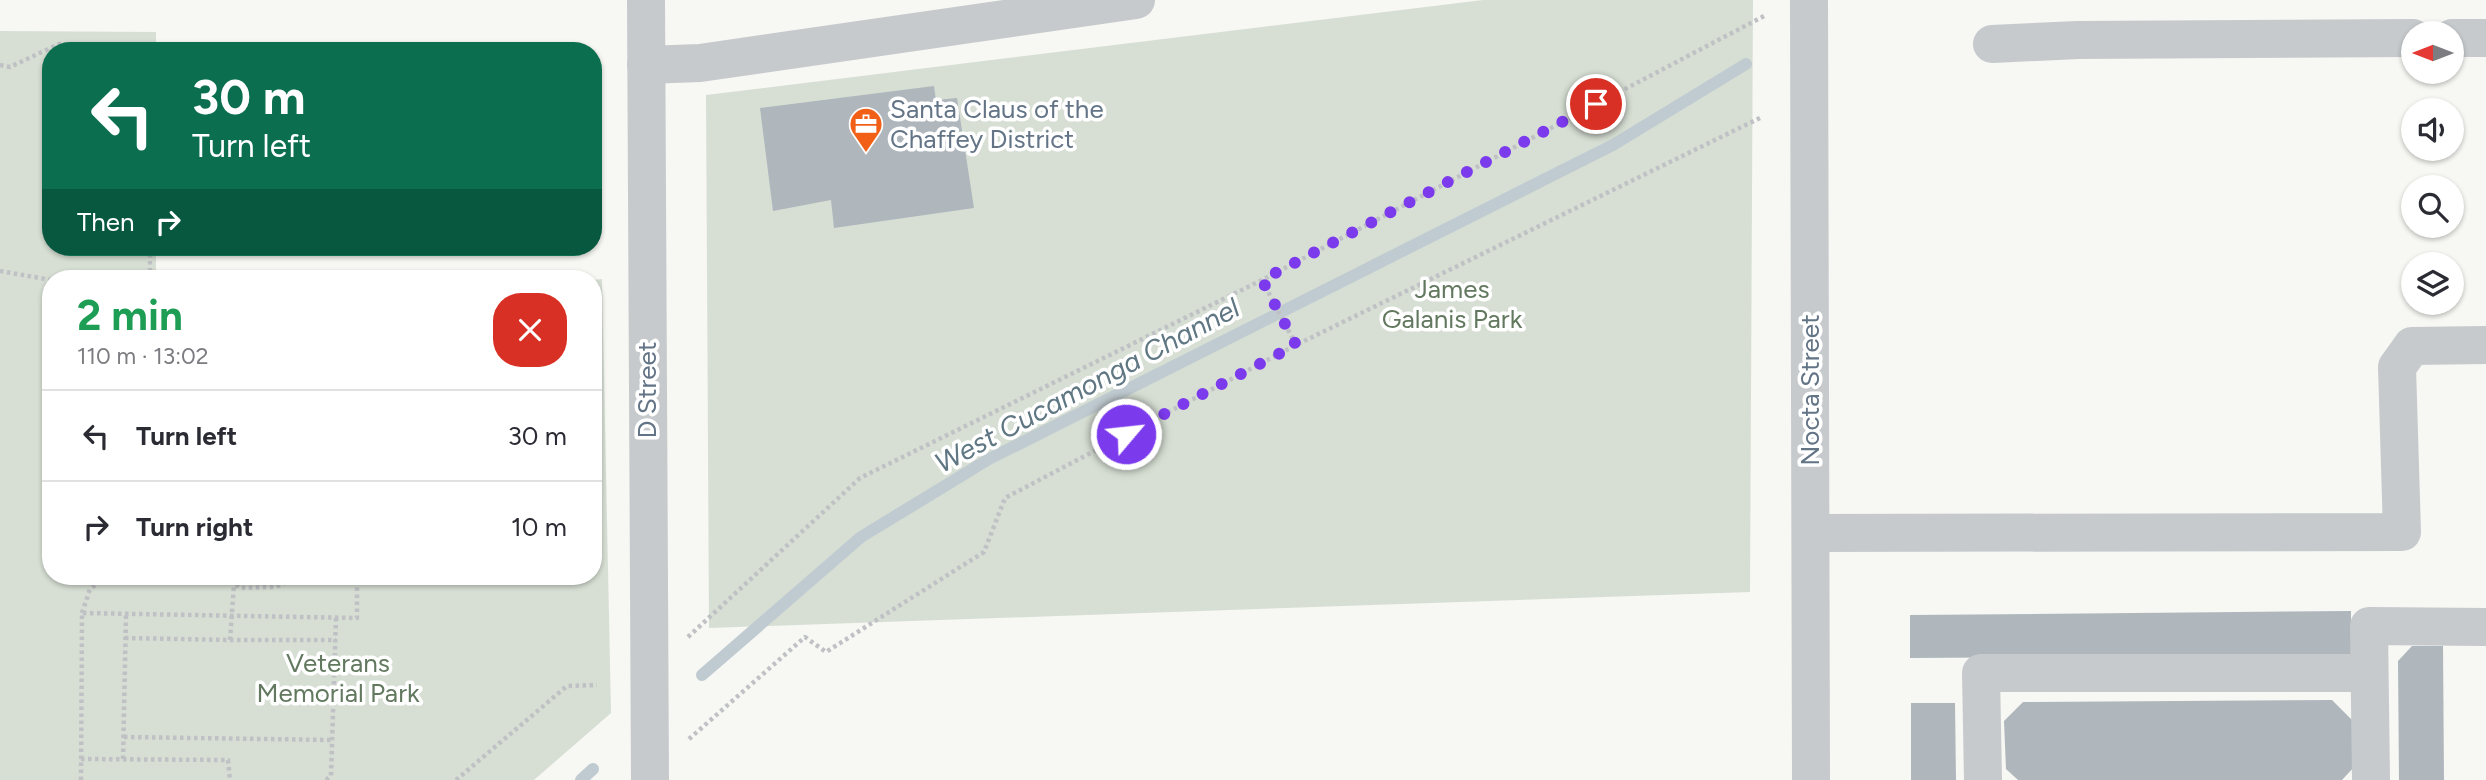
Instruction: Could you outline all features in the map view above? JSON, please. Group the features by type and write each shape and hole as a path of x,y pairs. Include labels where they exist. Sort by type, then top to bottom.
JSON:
{"street":[{"name":"D Street","path":"646,0 650,780"},
{"path":"646,65 700,63 1136,0"},
{"name":"Nocta Street","path":"1809,0 1811,780"},
{"path":"1992,44 2078,40 2401,38"},
{"path":"2464,38 2486,38"},
{"path":"1811,533 2402,532 2397,367 2412,346 2486,345"},
{"path":"2371,780 2369,626 2486,627"},
{"path":"1983,780 1981,673 2370,673"}],"path":[{"path":"688,638 860,478 1262,280 1764,16"},
{"path":"0,65 10,68 42,52"},
{"path":"688,740 805,636 826,652 984,552 1005,498 1296,345 1762,117"},
{"path":"0,271 42,278"},
{"path":"1262,280 1296,345"},
{"path":"81,780 82,614 90,589 96,585"},
{"path":"230,640 234,585"},
{"path":"236,585 240,588 280,585"},
{"path":"82,614 357,618 357,585"},
{"path":"123,759 126,615"},
{"path":"326,780 331,776 336,618"},
{"path":"125,638 336,640"},
{"path":"456,780 567,686 597,685"},
{"path":"124,737 332,740"},
{"path":"81,759 228,760 230,780"}],"green space":[{"name":"James Galanis Park","path":"1483,0 1753,0 1750,592 709,628 706,95"},
{"name":"Veterans Memorial Park","path":"0,31 156,32 156,42 42,42 42,256 156,256 156,270 42,270 42,585 602,585 602,279 611,713 534,780 0,780"}],"building":[{"name":"Santa Claus of the Chaffey District","path":"934,86 936,100 957,98 974,208 834,228 831,200 773,211 760,108"},
{"path":"2351,611 2351,655 1910,658 1910,615"},
{"path":"2412,646 2443,646 2444,780 2399,780 2398,661"},
{"path":"2332,700 2353,721 2355,766 2342,780 2018,780 2006,769 2004,721 2023,702"},
{"path":"1911,703 1955,703 1956,780 1911,780"}],"waterway":[{"name":"West Cucamonga Channel","path":"702,675 861,537 989,459 1613,145 1746,64"},
{"name":"West Cucamonga Channel","path":"581,780 593,769"}],"place":[{"name":"Santa Claus of the Chaffey District","path":"866,154"}],"route":[{"path":"1126,434 1296,345 1262,280 1596,104"}]}
